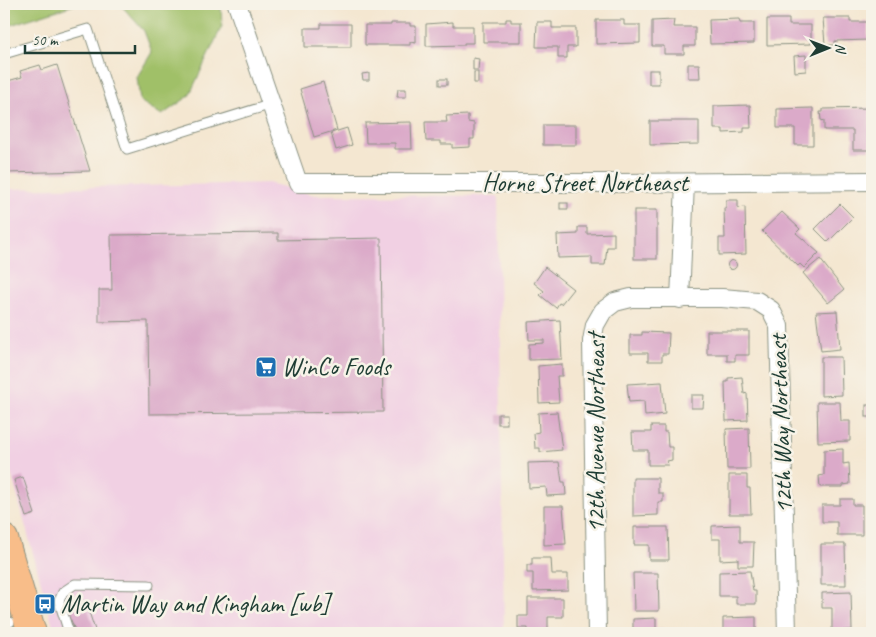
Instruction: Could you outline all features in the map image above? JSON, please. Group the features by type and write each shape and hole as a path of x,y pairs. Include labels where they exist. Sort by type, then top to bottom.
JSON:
{"main road":[{"path":"4,539 12,624"}],"street":[{"path":"237,4 272,104"},
{"name":"Horne Street Northeast","path":"272,104 298,183 872,181"},
{"path":"680,299 685,183"},
{"name":"12th Avenue Northeast","path":"597,633 592,341 595,325 603,311 615,302 631,298 680,299"},
{"name":"12th Way Northeast","path":"680,299 739,298 757,301 771,310 779,326 787,633"}],"lane":[{"path":"4,54 88,29 127,149 272,104"},
{"path":"69,633 59,601 67,587 75,584 149,585"}],"shaded area":[{"path":"269,183 314,195 498,196 504,633 55,633 4,448 4,189"}],"green space":[{"path":"4,4 77,4 4,27"},
{"path":"120,4 218,4 221,7 222,26 189,96 162,115 140,101 137,77 152,52 144,31"}],"building":[{"path":"823,18 850,18 850,22 868,22 868,40 835,41 835,45 825,45"},
{"path":"506,19 511,19 511,22 521,22 521,42 483,42 483,22 506,22"},
{"path":"739,19 740,23 754,23 754,43 710,44 709,20"},
{"path":"767,19 789,19 789,25 811,25 811,44 767,45"},
{"path":"596,20 624,20 624,25 640,25 640,43 596,44"},
{"path":"674,20 673,27 695,27 695,46 684,46 684,54 664,54 664,46 652,46 652,21"},
{"path":"453,22 453,26 473,26 473,43 426,46 426,24"},
{"path":"537,22 552,22 552,28 576,28 576,47 567,47 567,58 558,58 558,47 536,47"},
{"path":"391,23 410,23 410,26 416,26 416,43 410,42 410,45 365,45 365,25 391,25"},
{"path":"321,24 351,24 351,47 305,47 305,28 321,28"},
{"path":"806,55 806,71 795,72 794,56"},
{"path":"473,58 479,59 478,70 473,70"},
{"path":"688,64 699,64 700,78 688,78"},
{"path":"40,65 42,70 57,65 90,171 4,173 4,82 22,77 20,71"},
{"path":"649,70 659,70 659,84 649,84"},
{"path":"474,72 478,72 478,83 474,83"},
{"path":"369,73 369,80 363,80 362,74"},
{"path":"439,79 447,79 447,85 439,85"},
{"path":"323,82 337,130 314,137 300,89"},
{"path":"398,89 406,89 406,97 397,97"},
{"path":"750,105 751,128 744,128 744,132 723,133 723,129 714,129 714,106"},
{"path":"813,108 813,145 795,145 795,128 777,128 777,109"},
{"path":"870,108 870,150 853,150 853,130 824,130 824,121 821,120 820,112 823,112 823,109"},
{"path":"468,115 468,122 474,123 474,139 470,139 470,147 452,148 452,144 441,144 441,141 426,141 425,122 447,122 446,116"},
{"path":"650,121 699,121 699,144 650,145"},
{"path":"411,122 412,149 395,149 395,143 366,143 365,123"},
{"path":"543,125 576,125 576,145 543,145"},
{"path":"347,128 352,145 336,150 331,133"},
{"path":"726,200 738,200 738,208 745,207 746,254 719,255 719,238 725,238 724,208 726,208"},
{"path":"560,203 568,203 568,209 560,209"},
{"path":"840,204 853,217 828,242 815,229"},
{"path":"634,210 657,210 657,259 634,259"},
{"path":"782,212 800,229 796,233 819,253 804,268 800,264 798,266 762,231"},
{"path":"578,227 587,227 587,234 614,233 614,247 607,247 605,265 592,265 592,257 558,258 557,235 578,234"},
{"name":"WinCo Foods","path":"278,233 278,240 381,238 383,412 149,414 148,321 99,322 99,290 112,290 111,235"},
{"path":"820,259 844,290 828,303 803,273"},
{"path":"732,260 737,265 732,270 727,265"},
{"path":"545,267 573,289 556,308 540,295 544,291 534,283"},
{"path":"837,311 840,349 821,351 816,312"},
{"path":"560,320 562,359 529,360 529,344 544,343 544,340 529,340 528,322"},
{"path":"707,331 749,331 749,355 735,355 735,361 727,361 727,354 707,354"},
{"path":"642,332 669,333 668,354 662,354 662,361 648,361 648,353 630,353 630,335 642,335"},
{"path":"821,357 841,357 842,395 821,396"},
{"path":"562,364 562,376 557,376 559,402 539,403 538,366"},
{"path":"742,377 744,394 747,393 748,420 726,421 725,382 728,382 728,378"},
{"path":"662,382 665,414 645,416 644,401 629,402 627,384"},
{"path":"691,395 704,395 703,408 691,408"},
{"path":"817,402 840,402 841,421 850,421 850,441 818,442"},
{"path":"866,405 872,405 872,417 866,417"},
{"path":"557,412 562,450 540,452 540,448 535,448 534,433 539,432 538,413"},
{"path":"498,414 507,414 507,424 498,424"},
{"path":"651,426 664,426 664,432 667,432 668,447 672,447 672,460 667,461 668,465 648,465 648,450 633,450 632,432 651,432"},
{"path":"749,428 750,469 727,469 726,429"},
{"path":"843,449 843,464 849,463 850,484 843,485 843,487 820,487 819,476 824,475 824,450"},
{"path":"559,462 562,482 565,482 566,495 547,496 546,487 529,488 528,463"},
{"path":"729,475 747,475 747,488 750,488 751,514 729,514"},
{"path":"23,477 35,514 26,517 14,480"},
{"path":"633,478 658,478 658,493 663,493 663,502 658,502 658,515 633,516"},
{"path":"840,499 853,499 853,505 862,505 862,535 837,535 837,522 822,522 822,505 840,505"},
{"path":"544,506 563,506 566,544 544,545"},
{"path":"740,525 740,542 754,542 753,566 738,566 738,559 720,560 720,539 712,539 712,526"},
{"path":"634,527 668,527 669,560 649,560 649,545 634,545"},
{"path":"821,544 845,544 846,585 821,585"},
{"path":"532,558 551,558 552,574 568,574 568,590 533,591 533,573 527,573 527,565 532,565"},
{"path":"750,571 753,591 756,591 756,604 736,604 736,596 719,596 719,572"},
{"path":"633,573 658,573 659,611 634,611"},
{"path":"851,592 852,630 832,631 832,608 822,608 822,593"},
{"path":"528,598 563,598 563,617 548,617 548,631 528,631 528,628 518,628 518,616 528,616"},
{"path":"77,604 79,612 88,609 96,633 76,633 71,620 69,621 67,607"},
{"path":"756,617 756,633 723,633 723,618"},
{"path":"656,618 656,630 663,629 663,633 633,633 633,619"}],"place":[{"name":"WinCo Foods","path":"266,367"},
{"name":"Martin Way and Kingham [wb]","path":"45,604"}]}
